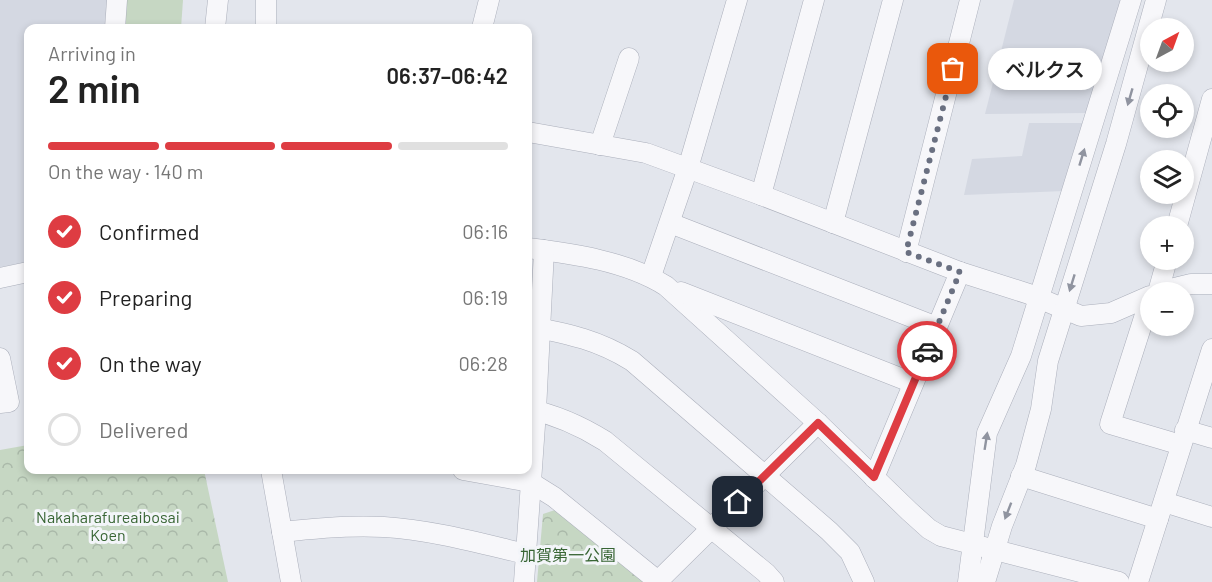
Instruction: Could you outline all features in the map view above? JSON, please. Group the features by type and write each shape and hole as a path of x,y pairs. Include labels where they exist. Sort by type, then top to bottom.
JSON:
{"street":[{"path":"115,24 117,0"},
{"path":"215,24 218,0"},
{"path":"266,0 266,24"},
{"path":"483,24 489,0"},
{"path":"658,281 670,223 737,0"},
{"path":"761,195 814,0"},
{"path":"833,223 893,0"},
{"path":"906,252 970,0"},
{"path":"968,582 987,433 1021,356 1131,0"},
{"path":"985,582 994,549 1026,465 1041,409 1048,361 1101,193 1156,0"},
{"path":"600,145 629,58"},
{"path":"1180,216 1212,99"},
{"path":"532,133 646,153 960,272 1039,298 1081,316 1111,313 1140,301"},
{"path":"1073,186 1101,193"},
{"path":"670,223 937,327"},
{"path":"774,582 605,441 564,419 532,410 536,249 597,261 658,281 913,383"},
{"path":"874,477 960,272"},
{"path":"0,278 24,273"},
{"path":"658,281 818,423 929,529 941,536 973,545 1119,582"},
{"path":"1194,284 1212,284"},
{"path":"534,327 582,337 610,348 632,361 850,552 864,582"},
{"path":"1140,329 1110,424 1183,437 1212,438"},
{"path":"1138,582 1211,355"},
{"path":"0,358 9,402 0,403"},
{"path":"485,474 530,482 554,497 659,581 818,423"},
{"path":"272,474 291,582"},
{"path":"524,582 530,474"},
{"path":"1021,476 1161,510 1212,516"},
{"path":"282,532 322,527 386,527 446,536 526,554"}],"shaded area":[{"path":"0,0 113,0 110,24 24,24 24,263 0,267"},
{"path":"1014,0 1121,0 1087,113 985,114"},
{"path":"1029,123 1084,123 1064,191 964,195 972,159 1022,156"}],"green space":[{"path":"124,0 183,0 181,24 121,24"},
{"name":"Nakaharafureaibosai Koen","path":"24,446 24,474 205,474 228,582 0,582 0,450"},
{"name":"加賀第一公園","path":"555,510 642,582 537,582 543,514"}],"way so far":[{"path":"927,351 960,272 906,252 953,69"}],"place":[{"name":"ベルクス","path":"953,69"}],"route":[{"path":"738,502 818,423 874,477 927,351"}]}
